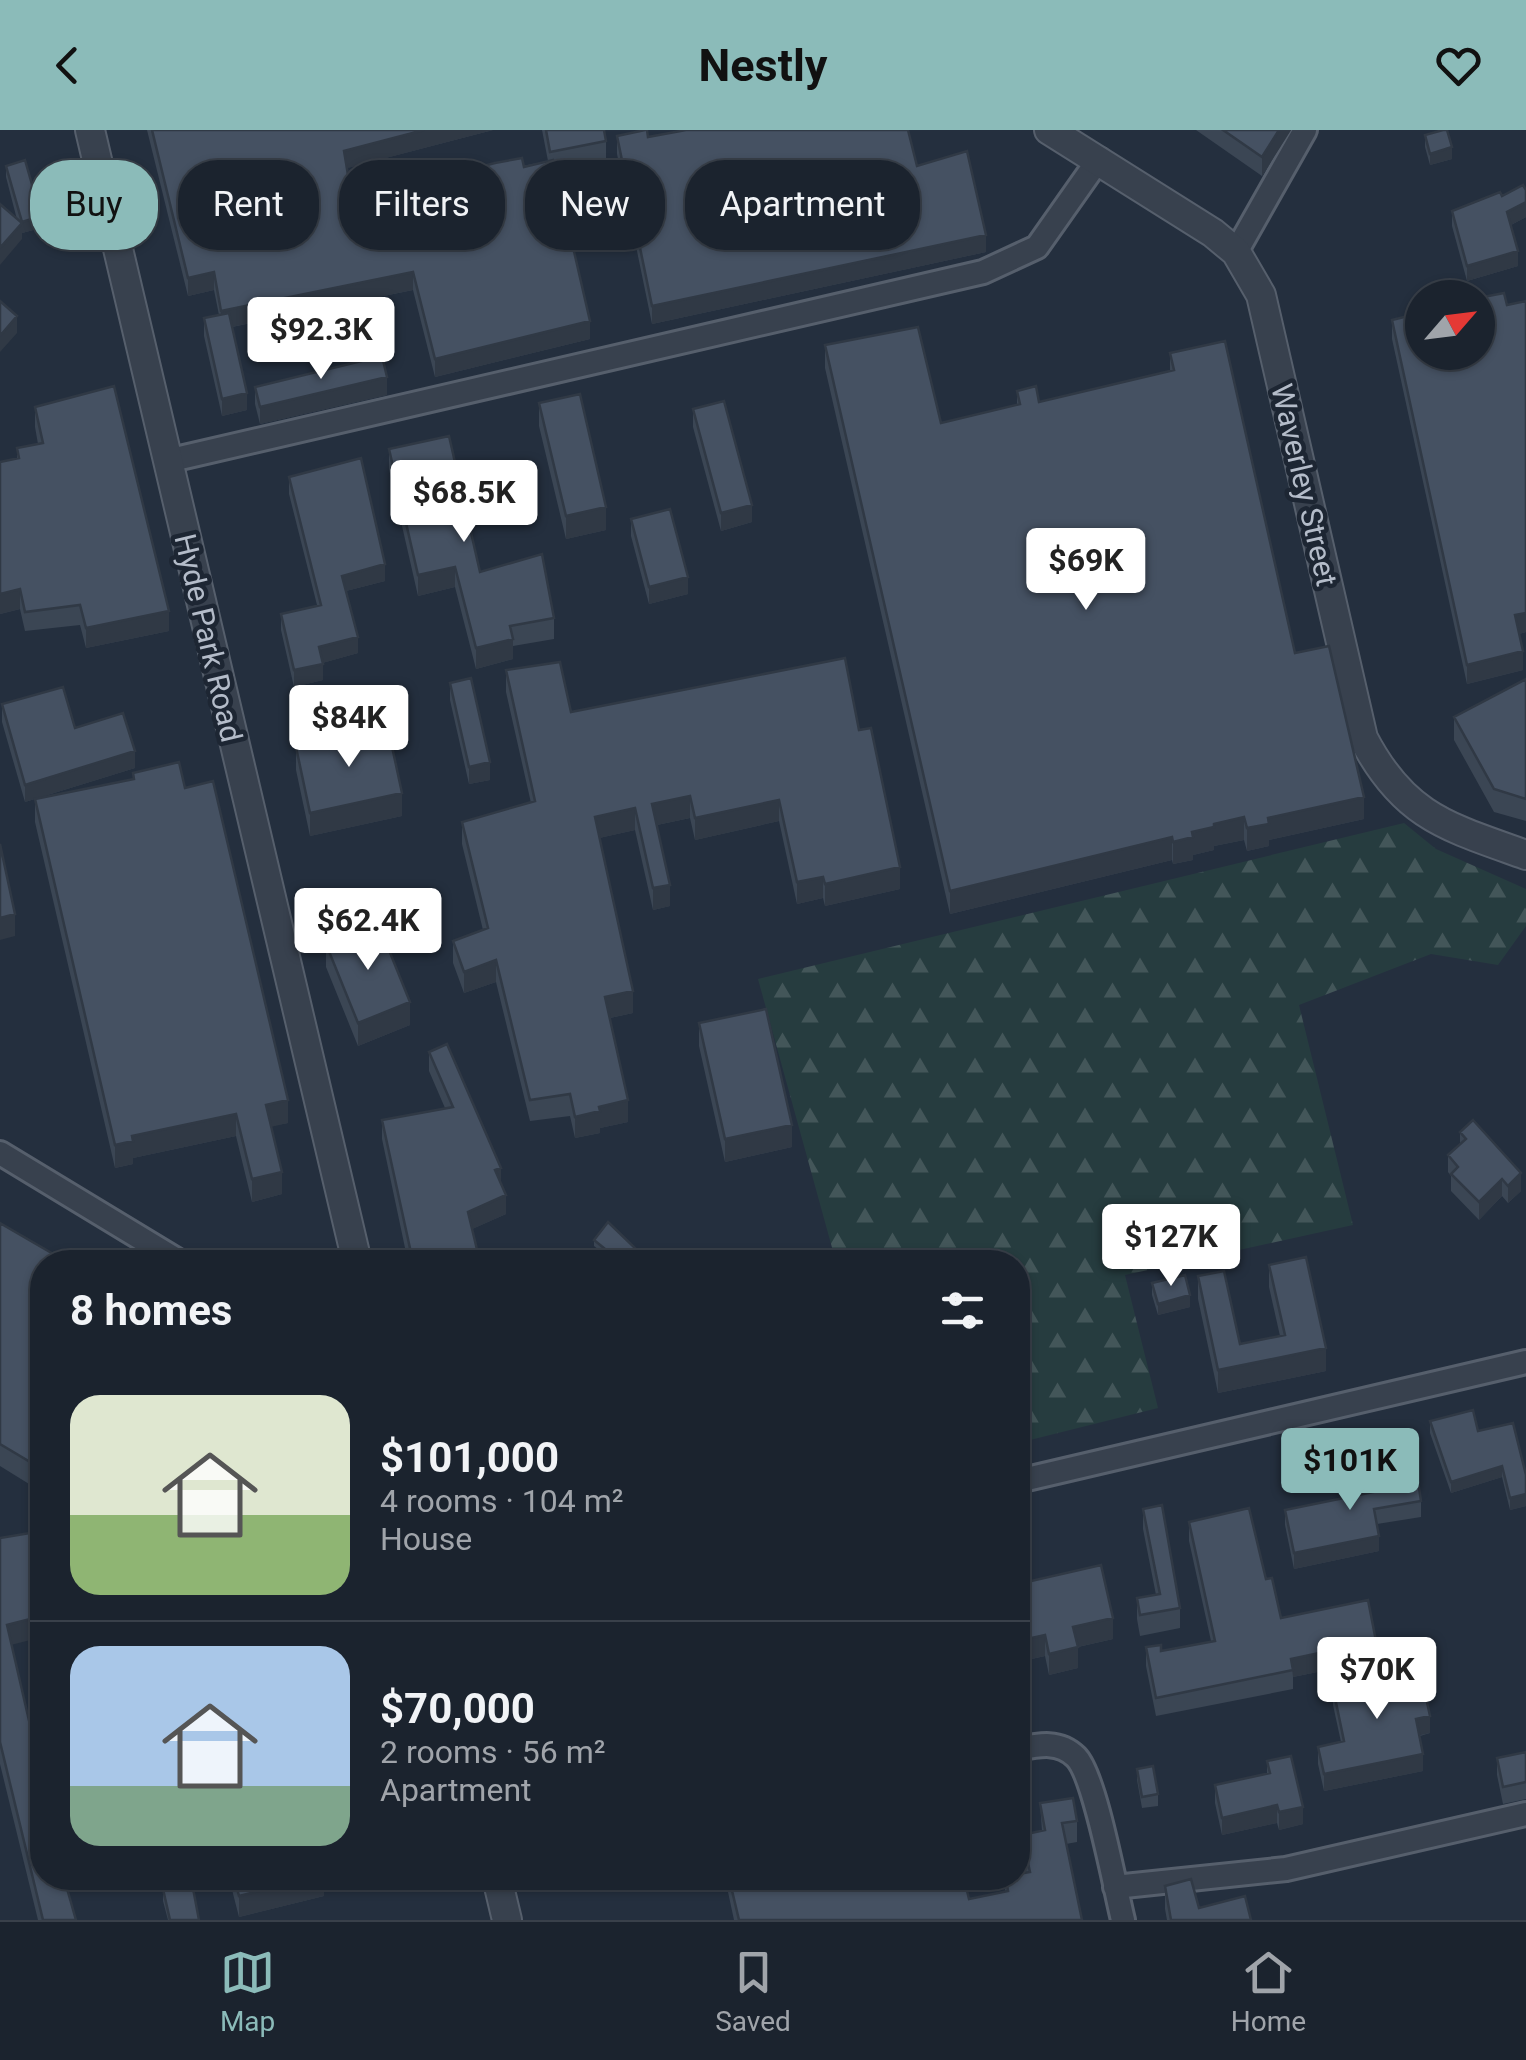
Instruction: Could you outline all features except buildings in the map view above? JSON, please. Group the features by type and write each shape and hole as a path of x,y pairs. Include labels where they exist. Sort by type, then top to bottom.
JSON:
{"street":[{"name":"Hyde Park Road","path":"90,130 354,1250"},
{"name":"Waverley Street","path":"1049,130 1236,252 1261,295 1363,738 1384,772 1436,822 1526,855"},
{"path":"1236,252 1304,130"},
{"path":"167,461 982,272 1037,247 1098,159"},
{"path":"0,1153 160,1250"},
{"path":"1030,1477 1526,1362"},
{"path":"1030,1747 1048,1744 1064,1748 1084,1769 1123,1920"},
{"path":"1115,1887 1286,1870 1526,1814"},
{"path":"500,1890 507,1920"}],"green space":[{"path":"1404,823 1436,849 1526,889 1526,926 1498,965 1431,954 1299,1005 1353,1225 1125,1275 1158,1408 1030,1440 1030,1250 833,1250 758,979"}]}
